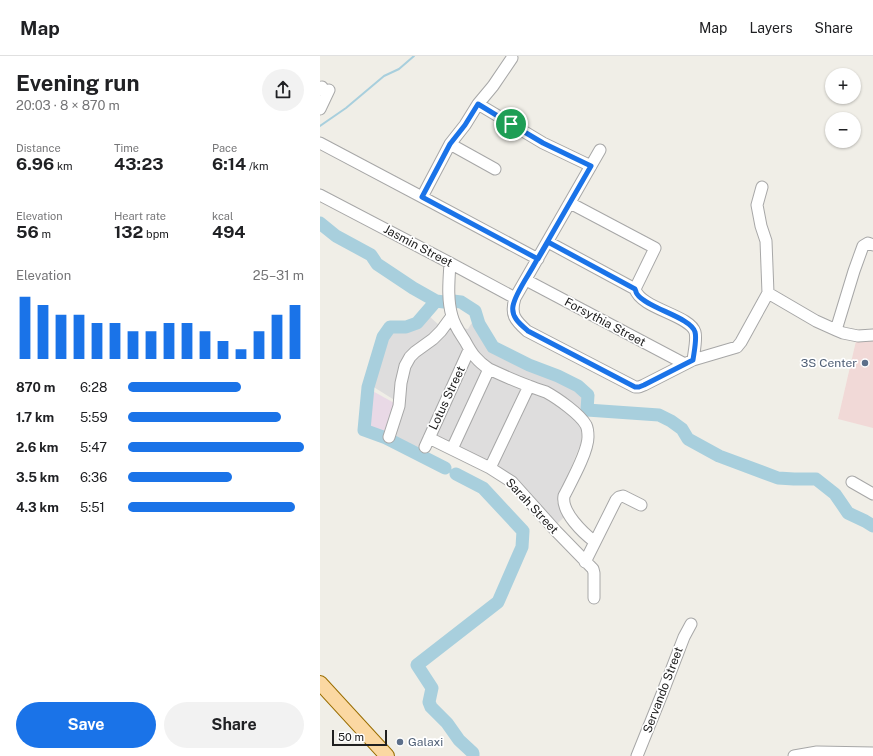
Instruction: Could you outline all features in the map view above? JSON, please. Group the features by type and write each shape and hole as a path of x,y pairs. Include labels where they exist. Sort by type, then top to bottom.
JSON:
{"main road":[{"path":"320,683 387,756"}],"street":[{"path":"422,197 450,144 512,58"},
{"path":"320,109 324,89"},
{"path":"478,104 543,143 591,166"},
{"path":"320,143 538,259"},
{"path":"450,144 495,169"},
{"path":"600,150 515,298 513,313 515,318 528,331 635,387 644,385 689,362 737,347 741,342 768,293 766,241 761,226 757,205 762,187"},
{"name":"Jasmin Street","path":"320,196 515,298"},
{"path":"570,203 655,248 635,289 636,294 645,301 693,327 696,335 689,362"},
{"path":"548,242 635,289"},
{"path":"836,330 863,246 868,243 873,245"},
{"path":"450,263 449,294 452,316 474,357 489,369 553,396 567,406 586,424 588,439 585,449 563,500 567,511 577,526 583,533 595,542"},
{"name":"Forsythia Street","path":"526,280 689,362"},
{"path":"768,293 816,320 843,333 858,336 873,335"},
{"path":"388,437 399,406 401,383 405,366 410,357 433,339 452,316"},
{"name":"Lotus Street","path":"427,442 469,350"},
{"path":"452,449 489,369"},
{"path":"490,468 529,386"},
{"name":"Sarah Street","path":"427,442 452,449 490,468 512,482 593,570 594,598"},
{"path":"852,482 873,494"},
{"path":"585,562 616,500 622,496 641,505"},
{"name":"Servando Street","path":"637,756 684,637 691,624"},
{"path":"794,756 818,752 873,753"}],"shaded area":[{"path":"428,315 440,326 468,329 473,321 490,348 569,383 582,393 584,408 581,443 557,502 567,514 557,524 513,476 456,449 431,444 425,455 390,439 396,401 372,386 390,331 415,329"},
{"path":"873,337 873,428 838,419 856,341"},
{"path":"369,389 396,404 386,436 366,429"}],"waterway":[{"path":"320,126 346,108 384,76 399,69 414,56"},
{"path":"320,223 336,236 371,255 377,264 413,288 436,301 444,302"},
{"path":"436,301 417,323 406,327 390,327 383,337 368,387 364,430 386,438 445,468"},
{"path":"453,301 461,302 475,311 479,324 493,347 529,365 558,376 578,386 588,395 587,410 659,415 682,429 688,439 719,456 778,478 816,479 835,494 848,513 873,526"},
{"path":"456,474 483,488 523,531 522,547 498,602 417,665 432,688 429,702 431,707 447,723 459,740 473,753 473,756"}],"place":[{"name":"3S Center","path":"865,363"},
{"name":"Galaxi","path":"400,742"}],"route":[{"path":"511,124 478,104 465,125 450,144 422,197 538,259 548,242 635,289 636,294 645,301 693,327 696,335 693,360 644,385 635,387 528,331 515,318 513,306 515,298 538,259 548,242 591,166 543,143 511,124"}]}
